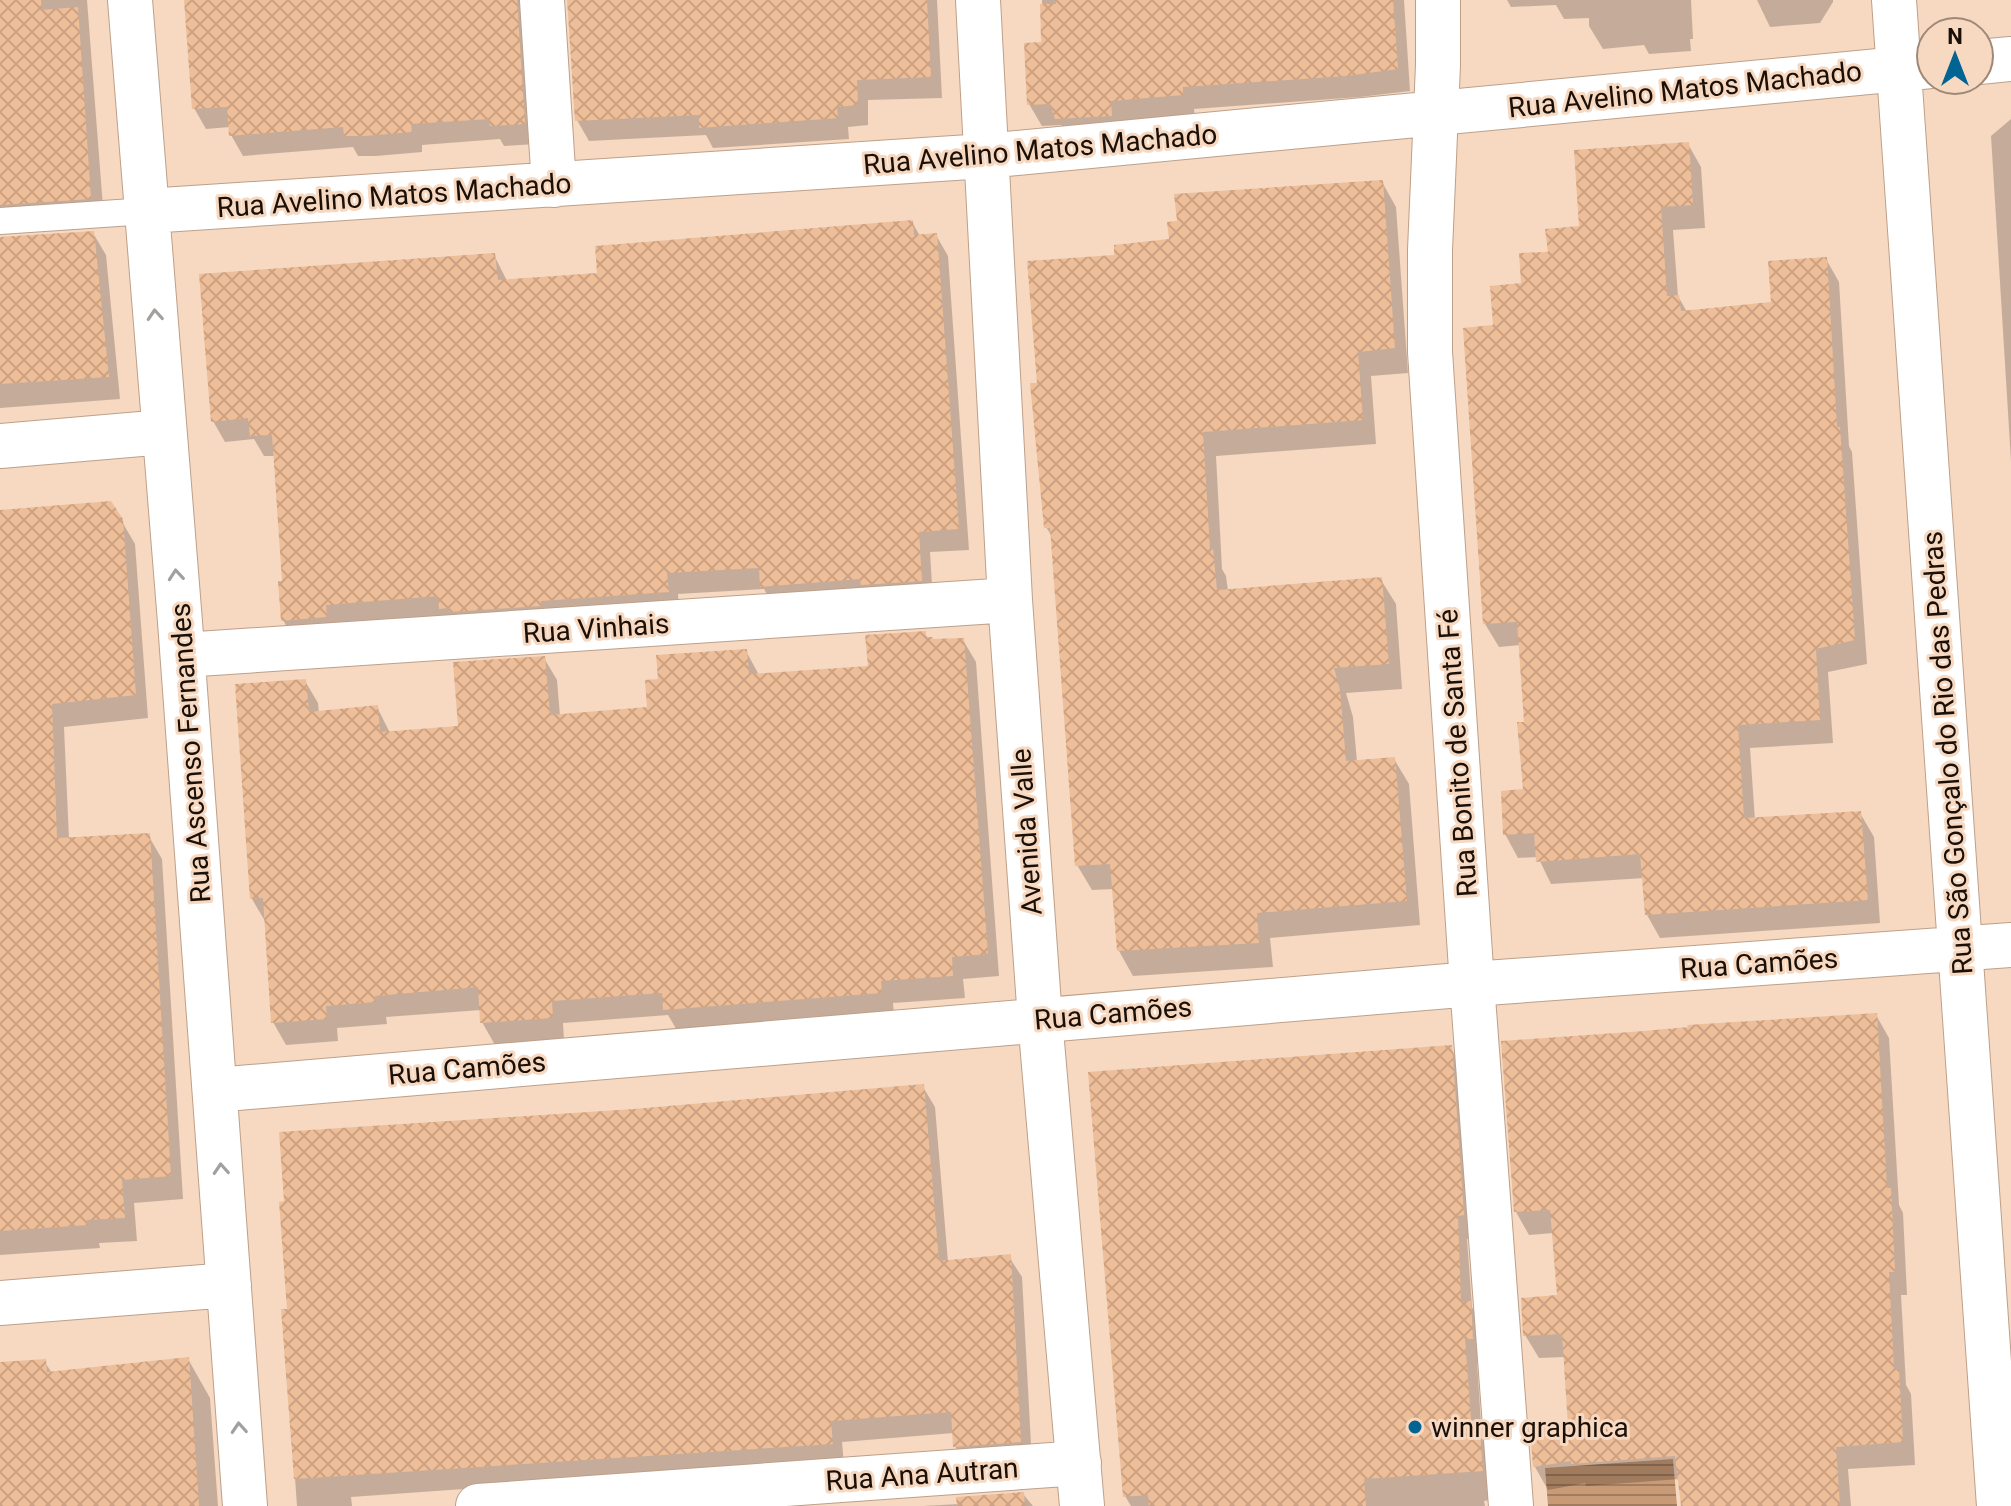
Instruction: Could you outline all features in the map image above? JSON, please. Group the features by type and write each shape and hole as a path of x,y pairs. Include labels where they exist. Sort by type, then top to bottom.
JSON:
{"street":[{"name":"Rua Ascenso Fernandes","path":"130,0 183,655 245,1506"},
{"path":"542,0 554,185"},
{"name":"Avenida Valle","path":"978,0 1010,600 1040,1019 1082,1506"},
{"name":"Rua Bonito de Santa Fé","path":"1438,0 1430,352 1511,1506"},
{"name":"Rua São Gonçalo do Rio das Pedras","path":"1894,0 1915,67"},
{"name":"Rua Avelino Matos Machado","path":"147,211 985,156 1915,67"},
{"name":"Rua São Gonçalo do Rio das Pedras","path":"1917,96 1961,949 1999,1506"},
{"path":"0,446 164,432"},
{"name":"Rua Vinhais","path":"183,655 1010,600"},
{"name":"Rua Camões","path":"215,1090 1472,984 2011,945"},
{"path":"0,1303 229,1285"},
{"name":"Rua Ana Autran","path":"478,1506 1079,1463"}],"lane":[{"path":"0,221 147,211"}],"shaded area":[{"path":"1673,1459 1677,1506 1548,1506 1545,1468"}],"building":[{"path":"0,0 41,0 42,10 78,7 91,199 0,205"},
{"path":"184,0 517,0 525,124 490,126 489,119 411,124 412,132 364,136 344,136 343,127 229,136 227,107 192,109"},
{"path":"567,0 927,0 931,77 857,80 858,105 837,107 838,118 699,128 699,115 575,121"},
{"path":"1055,0 1393,0 1398,69 1346,76 1183,87 1183,95 1111,101 1112,116 1055,119 1050,104 1027,105 1024,43 1041,42 1040,4 1056,4"},
{"path":"1689,142 1693,205 1661,207 1667,296 1679,295 1681,311 1771,302 1768,261 1827,257 1837,427 1840,427 1855,640 1816,649 1820,720 1738,725 1744,818 1861,811 1868,900 1645,915 1640,854 1536,862 1534,833 1503,835 1501,791 1523,789 1517,722 1524,722 1517,622 1483,624 1463,328 1493,325 1490,286 1521,283 1519,253 1548,252 1545,229 1579,226 1574,150"},
{"path":"1383,180 1395,348 1358,352 1363,420 1203,432 1210,549 1213,549 1217,590 1382,577 1389,664 1334,668 1340,690 1346,761 1395,757 1407,901 1257,913 1259,943 1117,951 1110,864 1075,866 1050,528 1044,528 1030,383 1037,383 1027,261 1114,255 1114,245 1169,239 1167,222 1177,221 1174,194"},
{"path":"913,220 914,235 937,233 959,529 919,532 922,581 861,585 860,579 760,587 759,568 667,573 669,592 541,601 541,606 449,612 449,608 439,609 438,596 326,605 327,617 281,621 278,581 282,581 272,435 250,436 248,418 211,422 199,274 495,253 498,280 597,273 595,246"},
{"path":"94,231 109,377 0,384 0,237"},
{"path":"111,501 123,519 136,695 52,704 57,838 150,833 171,1176 122,1180 125,1218 87,1220 88,1225 0,1231 0,510"},
{"path":"926,631 926,637 933,639 964,638 988,954 952,957 953,976 881,981 882,993 663,1010 662,993 552,1001 553,1018 480,1023 478,987 375,996 376,1002 326,1006 327,1019 271,1023 263,898 250,899 235,684 306,679 309,712 378,705 380,732 458,726 453,662 545,656 550,715 647,707 645,680 658,679 656,655 747,649 749,674 868,666 865,635"},
{"path":"1877,1013 1887,1188 1891,1188 1895,1272 1889,1272 1894,1369 1899,1369 1903,1442 1836,1447 1840,1506 1681,1506 1675,1456 1571,1464 1571,1461 1533,1467 1530,1428 1568,1426 1562,1334 1523,1336 1521,1298 1557,1295 1550,1210 1514,1212 1501,1041"},
{"path":"1452,1045 1464,1215 1458,1216 1461,1302 1471,1301 1473,1339 1465,1339 1472,1432 1480,1431 1483,1471 1364,1479 1366,1506 1149,1506 1148,1495 1123,1497 1088,1072"},
{"path":"924,1084 939,1261 1011,1254 1021,1442 953,1447 951,1412 831,1421 833,1444 294,1479 281,1309 287,1309 279,1202 284,1201 279,1132 634,1109"},
{"path":"189,1357 199,1506 0,1506 0,1362 46,1359 47,1372"},
{"path":"1024,1492 1025,1506 957,1506 956,1497"}],"place":[{"name":"winner graphica","path":"1415,1427"}]}
